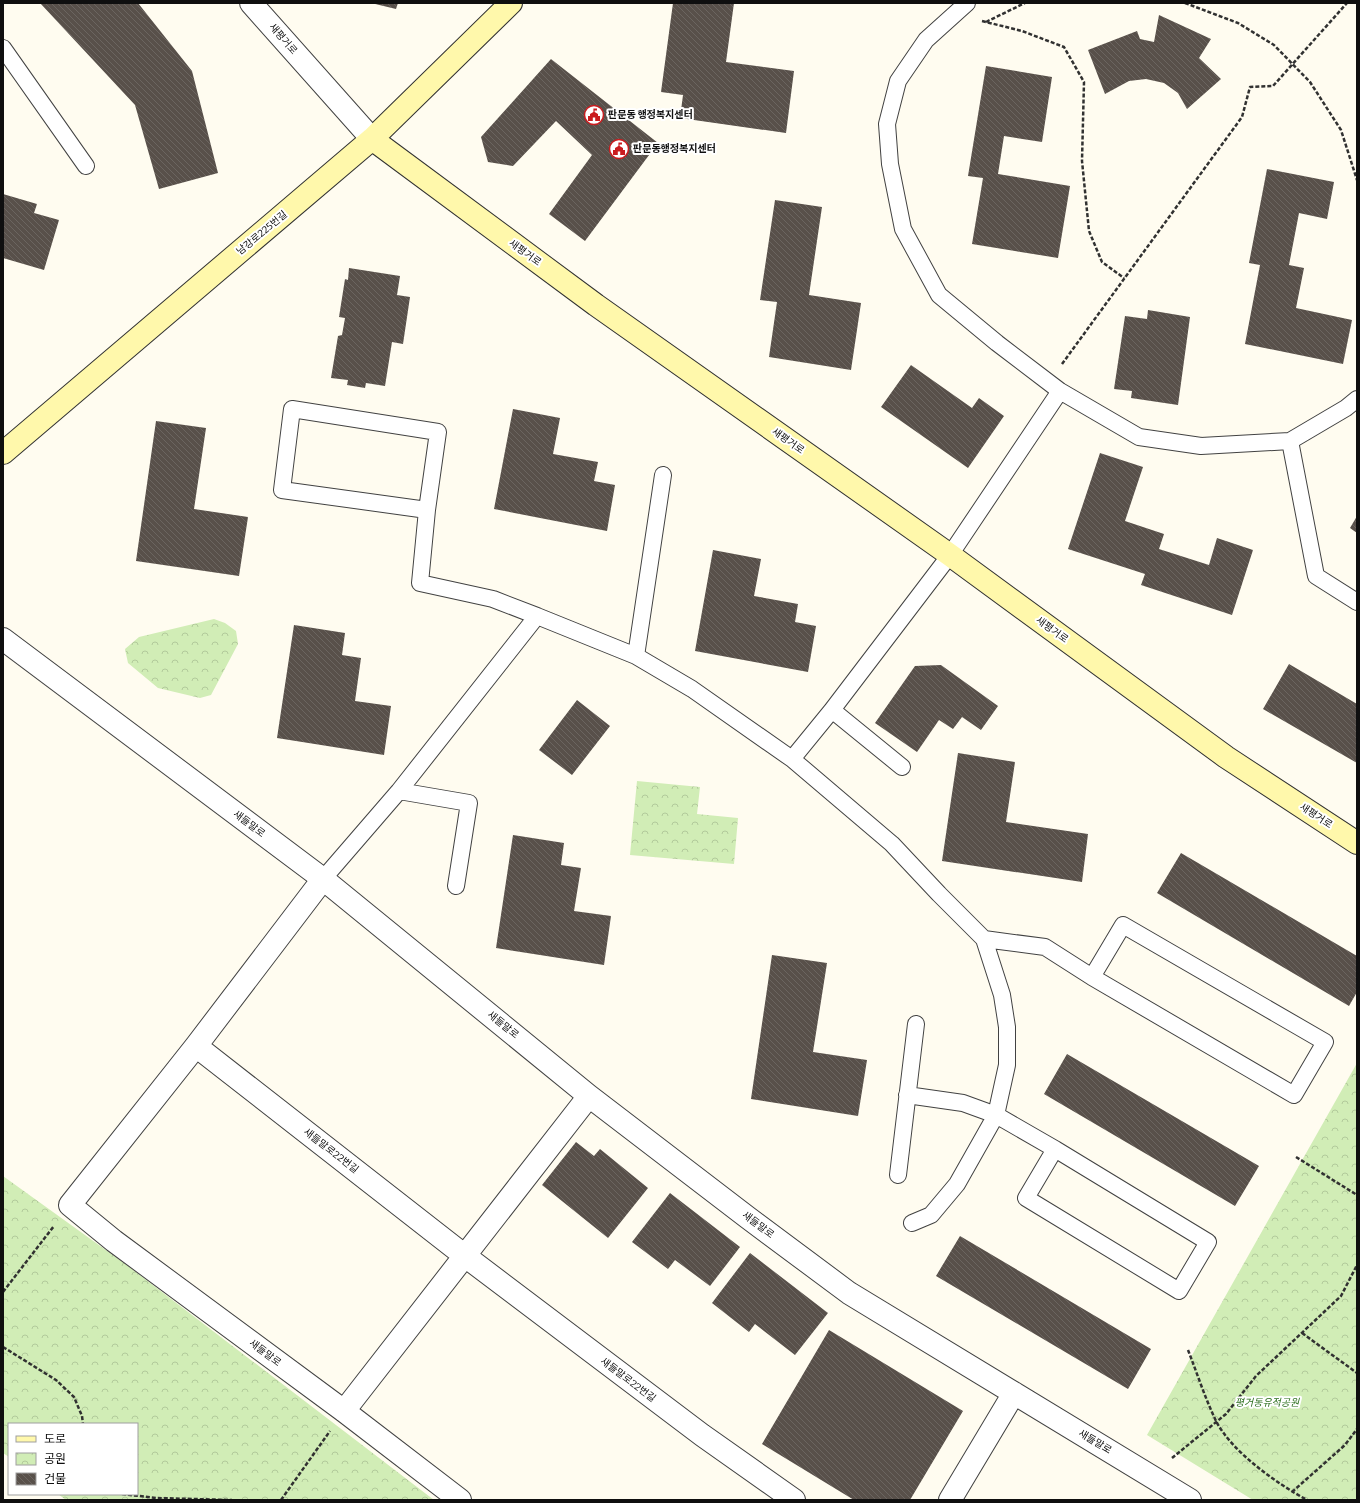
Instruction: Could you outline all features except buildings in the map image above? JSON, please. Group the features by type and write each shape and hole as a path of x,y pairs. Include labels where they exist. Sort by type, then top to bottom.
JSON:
{"street":[{"name":"새평거로","path":"251,3 372,140 596,305 950,555 1226,757 1357,843"},
{"name":"남강로225번길","path":"3,453 372,140 511,3"},
{"name":"새들말로","path":"3,640 323,879 589,1096 849,1293 1014,1393 1178,1497"},
{"path":"70,1204 196,1046 323,879"},
{"name":"새들말로22번길","path":"196,1046 465,1256 702,1436 794,1500"},
{"path":"344,1411 589,1096"},
{"name":"새들말로","path":"70,1204 114,1240 344,1411 460,1500"},
{"path":"950,1500 1014,1393"}],"lane":[{"path":"967,3 926,40 898,81 887,124 890,164 903,229 939,295 997,343 1055,386 1139,437 1201,446 1290,441 1346,408 1357,399"},
{"path":"3,48 86,166"},
{"path":"792,759 832,710 950,555 1055,386"},
{"path":"427,510 282,490 292,409 438,432 427,510 420,583 493,598 636,656 692,689 792,759 892,844 984,939 1002,995 1007,1027 1007,1065 996,1116 957,1184 931,1215 912,1223"},
{"path":"1290,441 1316,576 1357,602"},
{"path":"636,656 663,474"},
{"path":"323,879 399,791 537,616"},
{"path":"832,710 902,767"},
{"path":"399,791 469,803 456,886"},
{"path":"984,939 1045,947 1092,976 1294,1095 1325,1042 1123,925 1092,976"},
{"path":"898,1174 916,1024"},
{"path":"907,1095 963,1103 996,1116 1055,1149 1208,1242 1178,1291 1026,1198 1055,1149"}],"path":[{"path":"985,22 1025,3"},
{"path":"1184,3 1238,23 1274,45 1310,82 1341,130 1357,180"},
{"path":"1055,386 1124,278 1242,117 1250,87 1273,86 1347,3"},
{"path":"954,14 1022,31 1064,47 1084,82 1082,161 1089,231 1102,262 1124,278"},
{"path":"1296,1157 1357,1194"},
{"path":"3,1292 70,1204"},
{"path":"1168,1461 1226,1414 1256,1376 1341,1296 1357,1265"},
{"path":"1302,1333 1357,1373"},
{"path":"3,1347 56,1380 74,1397 82,1416 83,1423"},
{"path":"1188,1350 1216,1422 1235,1448 1283,1486 1307,1500"},
{"path":"282,1500 344,1411"},
{"path":"1292,1492 1345,1445 1357,1429"},
{"path":"130,1495 156,1498 232,1500"}],"green space":[{"path":"214,619 225,623 236,631 238,644 211,695 200,698 158,688 128,663 125,649 139,637"},
{"path":"637,781 700,787 697,814 738,818 734,864 630,855"},
{"name":"평거동유적공원","path":"1357,1063 1357,1500 1253,1500 1147,1435"},
{"path":"3,1176 128,1266 434,1500 66,1500 59,1495 138,1495 138,1423 8,1423 8,1456 3,1453"}],"place":[{"name":"판문동 행정복지센터","path":"594,115"},
{"name":"판문동행정복지센터","path":"619,149"}]}
